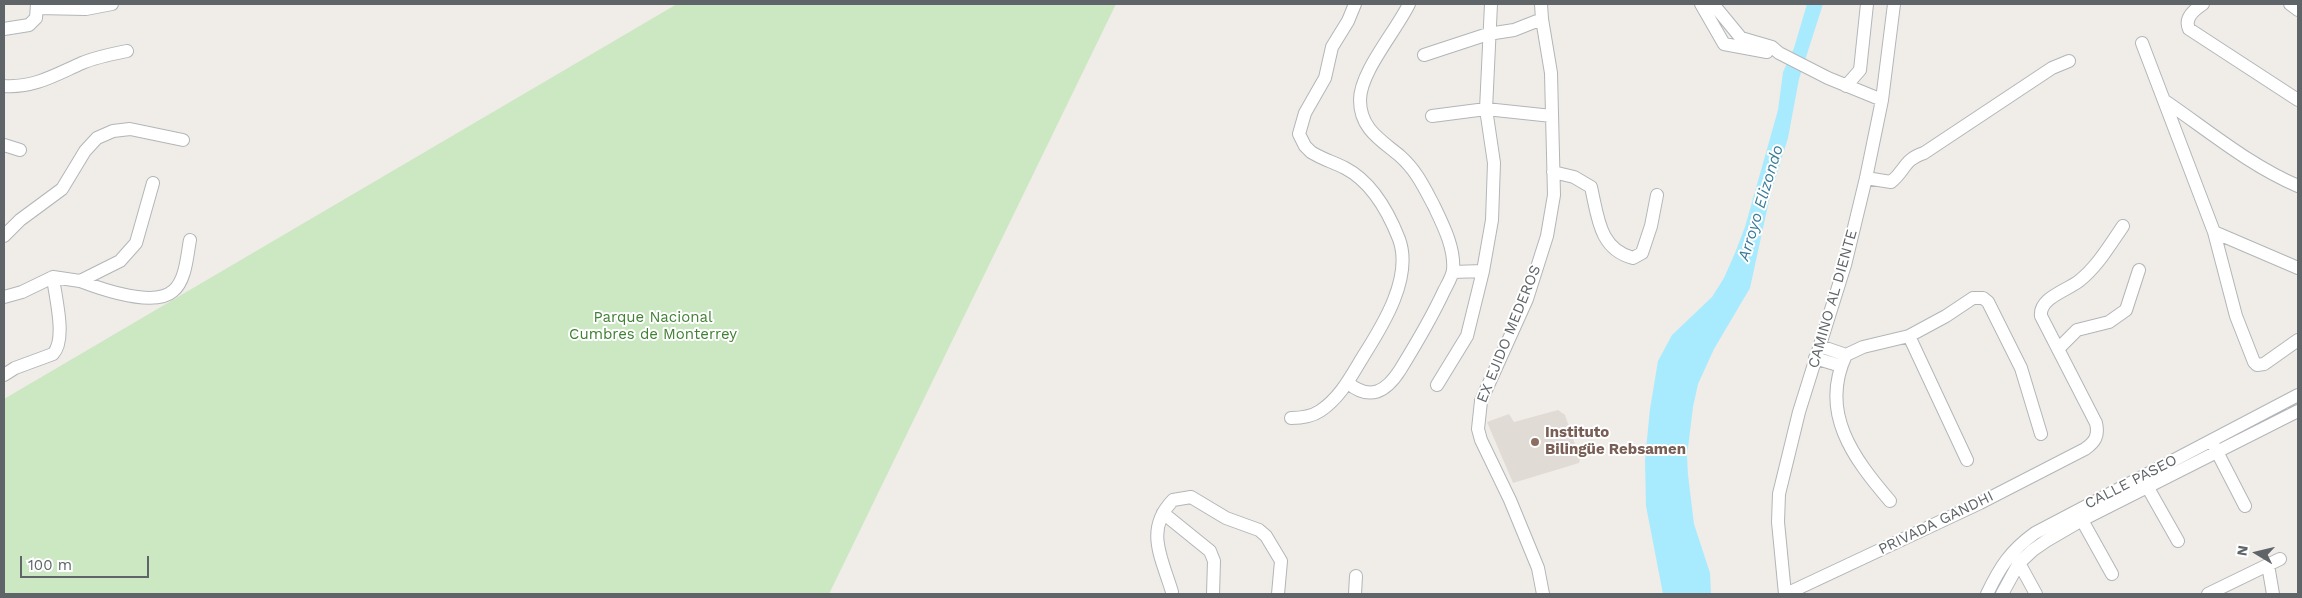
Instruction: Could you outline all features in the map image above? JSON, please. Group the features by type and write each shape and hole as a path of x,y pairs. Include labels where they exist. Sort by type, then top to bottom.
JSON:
{"street":[{"path":"4,29 29,25 36,18 37,6 86,9 112,4"},
{"path":"1291,418 1310,416 1320,412 1348,383 1375,340 1393,303 1400,276 1402,259 1399,240 1376,195 1366,184 1343,168 1311,152 1305,146 1299,134 1305,113 1325,78 1332,47 1348,21 1355,4"},
{"path":"1348,383 1359,392 1365,394 1383,389 1393,380 1428,325 1453,272 1448,238 1420,178 1400,156 1372,134 1364,123 1361,113 1362,82 1409,4"},
{"path":"1437,385 1467,336 1483,271 1492,220 1494,163 1486,109 1488,34 1491,4"},
{"name":"EX EJIDO MEDEROS","path":"1541,4 1551,73 1554,195 1547,236 1527,299 1481,401 1478,428 1484,448 1510,500 1538,568 1543,594"},
{"path":"1701,4 1724,44 1739,42 1772,47 1816,72 1882,100"},
{"path":"1713,4 1728,22 1739,42"},
{"path":"1846,86 1860,70 1867,4"},
{"name":"CAMINO AL DIENTE","path":"1785,594 1778,522 1779,494 1799,412 1843,273 1866,178 1882,100 1894,4"},
{"path":"2203,4 2191,13 2186,24 2193,33 2225,51 2298,100"},
{"path":"2290,4 2298,10"},
{"path":"1424,55 1488,34 1514,30 1542,19"},
{"path":"1715,29 1728,22"},
{"path":"2142,44 2214,232 2236,316 2254,362 2257,365 2264,364 2298,340"},
{"path":"4,86 32,84 100,57 127,51"},
{"path":"1866,178 1891,182 1901,172 1906,162 1914,156 1924,153 2052,68 2069,61"},
{"path":"2165,101 2248,160 2273,175 2298,186"},
{"path":"1432,116 1486,109 1552,116"},
{"path":"4,236 20,220 62,189 85,150 97,138 113,131 130,129 183,140"},
{"path":"4,145 20,150"},
{"path":"1553,172 1574,177 1590,187 1607,244 1622,255 1633,258 1642,253 1651,226 1657,195"},
{"path":"80,280 120,261 130,252 136,243 153,183"},
{"path":"2123,226 2089,272 2042,306 2040,316 2058,349 2077,330 2109,322 2126,310 2139,270"},
{"path":"2214,232 2298,268"},
{"path":"4,297 22,292 53,277 80,280 107,291 147,298 165,296 174,291 180,283 190,240"},
{"path":"1453,272 1483,271"},
{"path":"4,375 15,368 53,354 56,350 60,333 53,277"},
{"path":"1890,501 1855,455 1838,418 1836,381 1844,360 1863,347 1909,336 1946,316 1973,298 1983,298 1988,302 2021,368 2041,434"},
{"path":"1909,336 1967,460"},
{"path":"1820,346 1844,360"},
{"name":"PRIVADA GANDHI","path":"1785,594 1980,503 2084,450 2096,438 2096,423 2058,349"},
{"path":"1815,358 1844,360"},
{"name":"CALLE PASEO","path":"1987,594 2000,567 2013,551 2035,532 2080,515 2214,447 2298,395"},
{"path":"2002,594 2019,563 2033,550 2080,515 2148,488 2214,447 2275,423 2298,411"},
{"path":"2214,447 2245,506"},
{"path":"2148,488 2178,541"},
{"path":"1172,592 1156,531 1163,513 1173,500 1191,497 1226,518 1259,530 1266,536 1280,560 1278,594"},
{"path":"1163,513 1210,552 1214,561 1213,594"},
{"path":"2080,515 2112,574"},
{"path":"2208,594 2280,559"},
{"path":"2019,563 2036,594"},
{"path":"2268,565 2273,594"},
{"path":"1355,594 1356,576"}],"shaded area":[{"name":"Instituto Bilingüe Rebsamen","path":"1558,410 1565,415 1580,459 1579,463 1513,483 1487,422 1509,414 1514,422"}],"green space":[{"name":"Parque Nacional Cumbres de Monterrey","path":"677,4 1116,4 829,594 4,594 4,399"}],"water":[{"name":"Arroyo Elizondo","path":"1807,4 1823,4 1799,79 1788,138 1770,196 1750,288 1714,349 1698,384 1693,407 1687,456 1688,475 1694,524 1710,573 1711,594 1663,594 1646,506 1645,460 1650,409 1658,361 1672,335 1712,297 1724,278 1735,253 1745,227 1778,110 1783,72 1794,48"}],"place":[{"name":"Instituto Bilingüe Rebsamen","path":"1535,442"}]}
